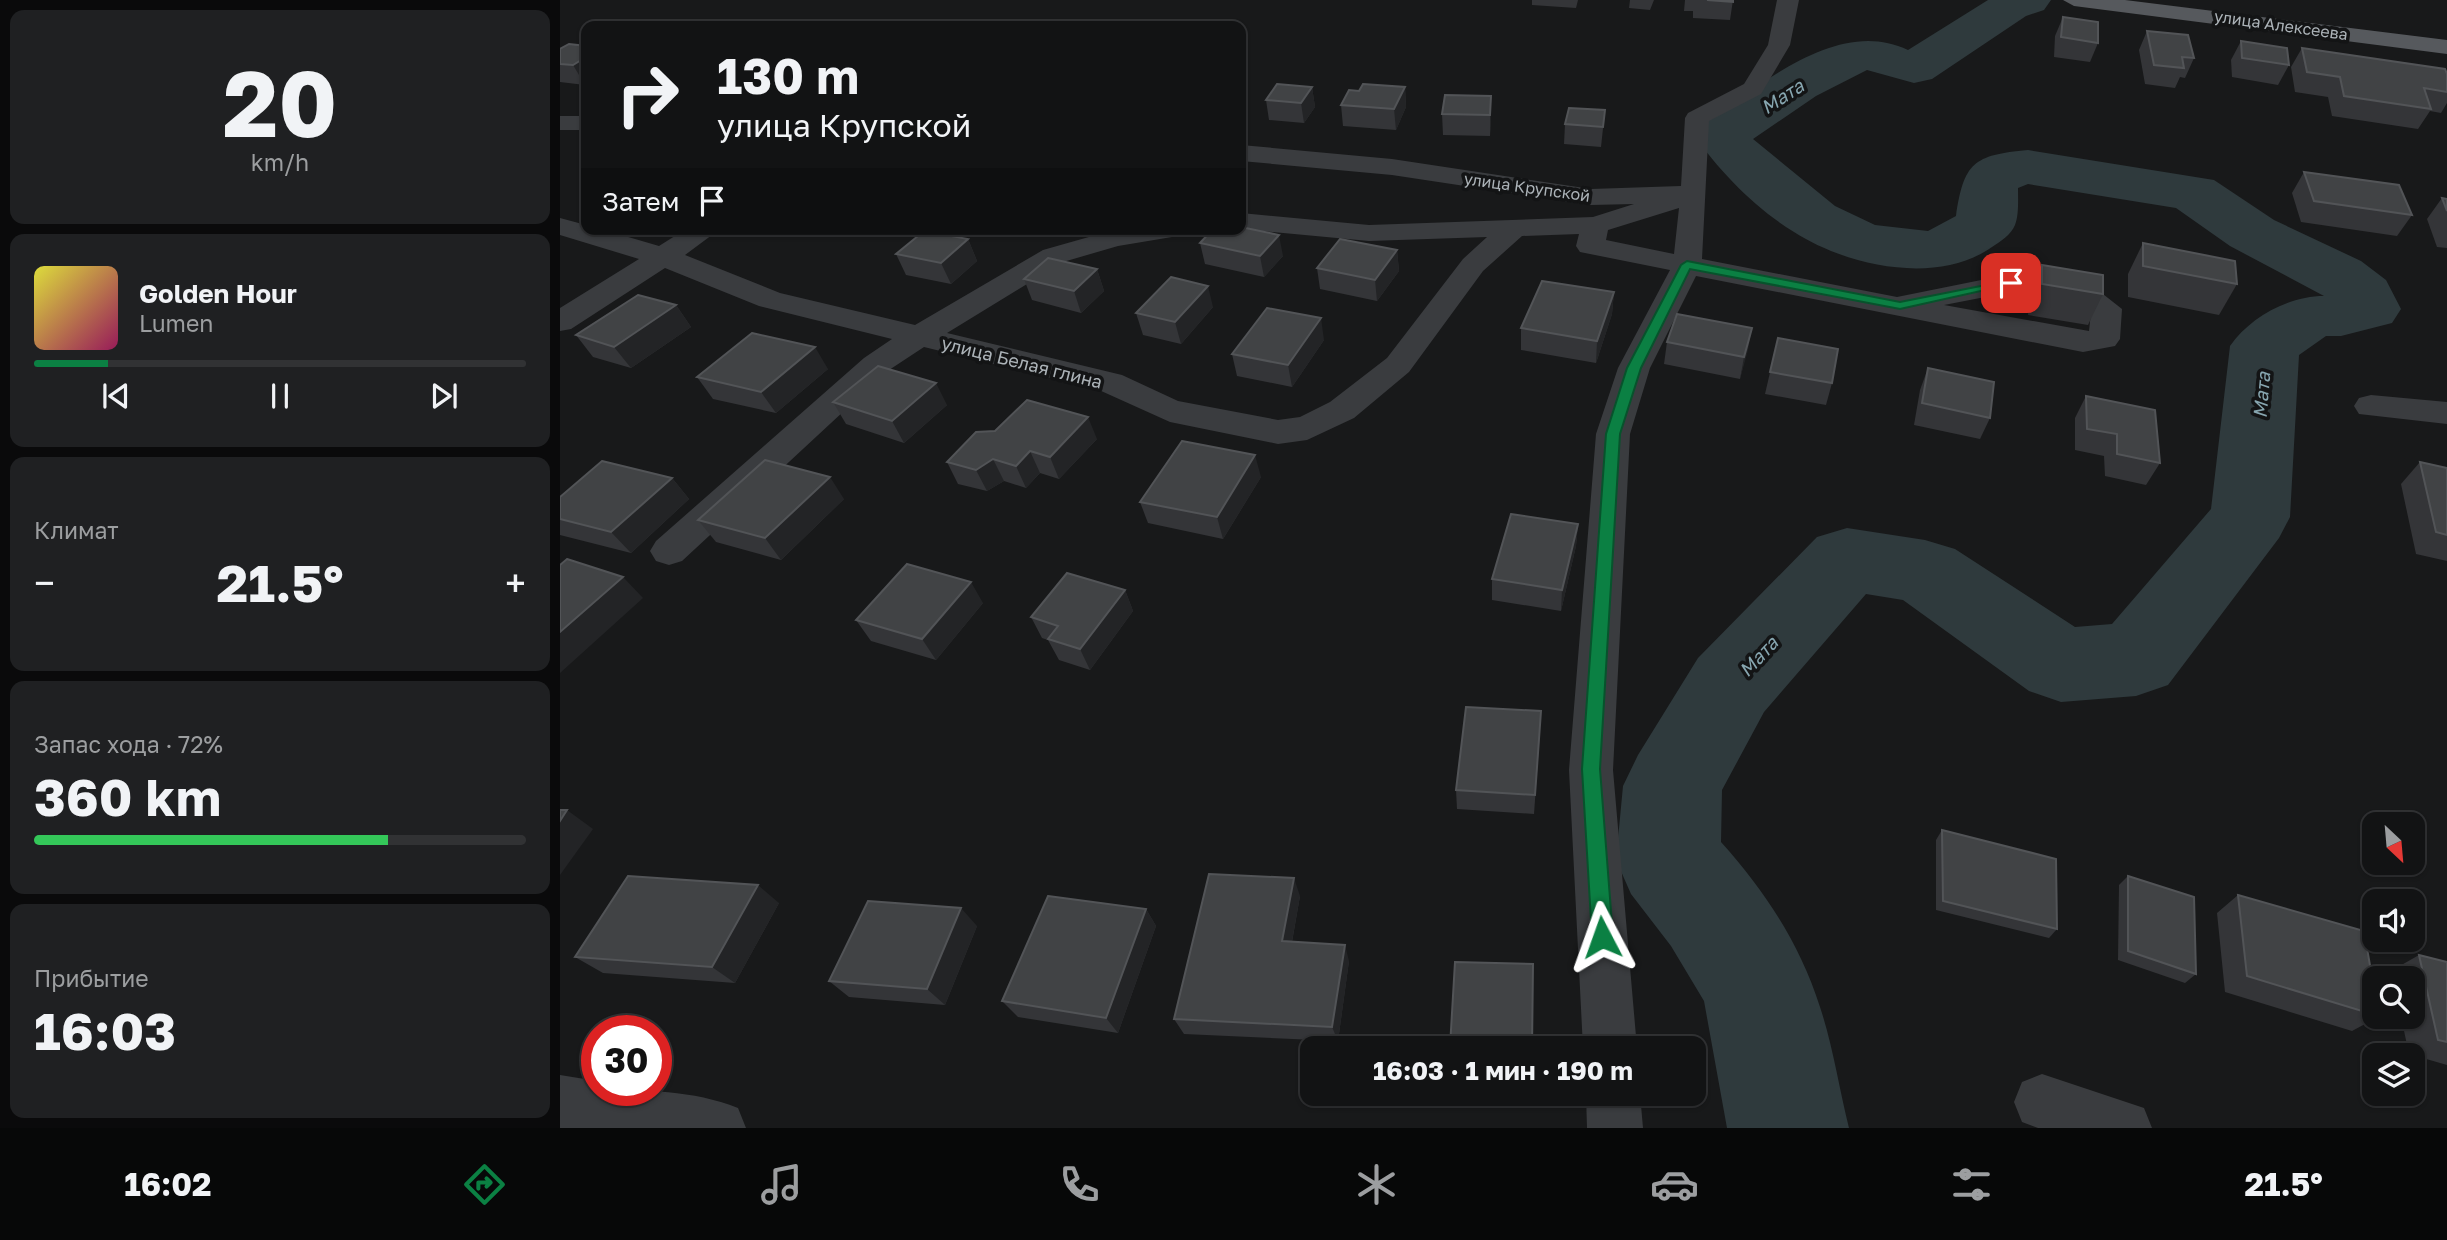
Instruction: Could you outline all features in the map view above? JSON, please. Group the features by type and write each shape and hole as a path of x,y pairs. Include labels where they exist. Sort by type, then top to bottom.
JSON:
{"main road":[{"name":"улица Алексеева","path":"2074,0 2447,47"}],"street":[{"path":"1609,1036 1591,769 1613,434 1634,368 1687,265 1694,194 1697,117 1753,89 1779,45 1787,0"},
{"path":"560,123 581,123"},
{"name":"улица Крупской","path":"1246,152 1392,167 1591,197 1694,194"},
{"path":"1246,221 1369,233 1595,225 1694,194"},
{"path":"1595,225 1590,246 2083,342 2104,339 2107,309 2083,293 2011,283 1900,305"},
{"name":"улица Белая глина","path":"560,226 581,232"},
{"name":"улица Белая глина","path":"590,235 664,257 770,300 1110,382 1170,411 1278,432 1307,428 1342,410 1398,365 1473,265 1514,228"},
{"path":"560,322 697,235"},
{"path":"669,551 875,365 1053,256 1135,235"},
{"path":"2371,406 2447,413"},
{"path":"2042,1102 2124,1128"},
{"path":"560,1103 718,1128"},
{"path":"1614,1106 1615,1128"}],"building":[{"path":"2063,17 2098,22 2098,43 2061,37"},
{"path":"2147,31 2188,35 2194,58 2182,57 2184,68 2154,65"},
{"path":"2241,41 2287,48 2289,65 2242,58"},
{"path":"569,44 581,45 581,60 573,65 560,64 560,49"},
{"path":"2302,48 2445,69 2447,92 2424,88 2431,109 2344,96 2340,77 2307,72"},
{"path":"1277,84 1312,87 1301,103 1266,100"},
{"path":"1363,84 1405,87 1394,109 1341,105 1349,90 1359,91"},
{"path":"1445,95 1491,96 1490,115 1442,114"},
{"path":"1569,108 1605,110 1603,127 1565,124"},
{"path":"2304,172 2399,185 2412,215 2314,201"},
{"path":"1246,228 1279,235 1260,256 1200,243 1207,235 1246,235"},
{"path":"919,235 946,235 968,239 941,263 896,254"},
{"path":"1340,239 1397,250 1375,280 1317,268"},
{"path":"2143,243 2235,261 2237,284 2143,266"},
{"path":"1048,258 1097,269 1074,291 1024,279"},
{"path":"2042,265 2103,275 2103,294 2042,284"},
{"path":"1171,277 1208,286 1175,322 1136,313"},
{"path":"1542,281 1614,292 1597,341 1521,328"},
{"path":"638,295 676,305 614,347 576,335"},
{"path":"1267,308 1321,318 1288,365 1232,354"},
{"path":"1677,314 1752,328 1744,357 1667,342"},
{"path":"752,333 815,347 761,392 697,377"},
{"path":"1778,338 1838,349 1832,383 1770,372"},
{"path":"878,366 936,383 892,421 833,402"},
{"path":"1928,368 1994,382 1990,418 1922,403"},
{"path":"2086,396 2155,410 2160,463 2117,454 2117,434 2087,429"},
{"path":"1027,400 1088,417 1050,457 1030,451 1016,466 993,459 976,470 947,462 976,432 995,431"},
{"path":"1182,441 1255,455 1217,517 1140,502"},
{"path":"765,460 830,477 765,538 698,520"},
{"path":"602,461 672,478 611,532 560,519 560,497"},
{"path":"2420,462 2447,468 2447,535 2436,532"},
{"path":"1511,514 1578,524 1562,590 1492,579"},
{"path":"567,559 623,577 560,632 560,565"},
{"path":"907,564 971,582 922,639 856,620"},
{"path":"1067,573 1125,590 1080,649 1048,639 1058,626 1031,617"},
{"path":"1466,707 1541,711 1535,795 1456,790"},
{"path":"560,810 567,810 560,821"},
{"path":"1942,830 2056,859 2057,929 1943,901"},
{"path":"1209,874 1294,878 1282,941 1345,945 1332,1027 1174,1019"},
{"path":"628,876 758,885 712,967 575,957"},
{"path":"2128,876 2194,897 2196,974 2128,951"},
{"path":"2238,895 2362,930 2362,952 2368,952 2370,966 2362,966 2362,1011 2247,976"},
{"path":"1048,896 1146,909 1106,1018 1002,1001"},
{"path":"868,901 961,908 927,989 829,981"},
{"path":"2419,955 2447,962 2447,1042 2438,1040 2425,982 2425,966 2421,966"},
{"path":"1455,962 1533,964 1532,1036 1451,1036"}],"waterway":[{"name":"Мата","path":"1788,1128 1767,1022 1757,989 1723,929 1668,860 1673,786 1731,685 1847,559 1925,572 2061,665 2136,659 2250,517 2265,346 2311,316 2341,316 2368,309 2363,294 2338,275 2252,233 2193,193 2028,167 2009,169 1990,180 1985,224 1963,239 1935,251 1861,242 1814,219 1740,159 1722,135 1797,86 1841,62 1859,55 1874,54 1914,68 2010,6 2028,0"}],"route":[{"path":"1602,937 1591,769 1613,434 1634,368 1687,265 1900,305 2011,283"}]}
